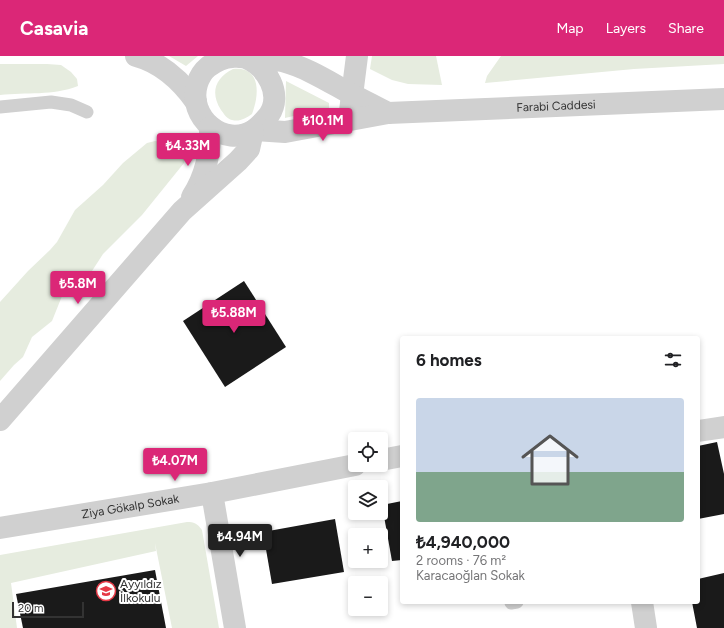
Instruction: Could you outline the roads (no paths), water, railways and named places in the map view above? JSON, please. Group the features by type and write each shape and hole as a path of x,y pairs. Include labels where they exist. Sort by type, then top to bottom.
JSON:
{"street":[{"path":"136,56 152,62 169,73 181,83 196,102"},
{"path":"350,119 357,56"},
{"path":"242,57 260,66 268,74 272,86 274,99 273,106 263,123 254,130 239,135 222,134 210,127 203,120 198,110 195,96 198,82 206,69 216,61 224,58 242,57 280,61 298,66 332,82 388,113"},
{"name":"Farabi Caddesi","path":"254,130 285,132 388,113 724,98"},
{"path":"182,212 200,183 209,157 210,127"},
{"path":"0,420 182,212 238,161 249,149 254,130"},
{"path":"700,431 724,427"},
{"path":"388,459 400,456"},
{"name":"Ziya Gökalp Sokak","path":"0,528 212,493 348,466"},
{"path":"212,493 235,628"},
{"path":"642,604 646,628"}],"lane":[{"path":"0,108 51,102 71,105 87,112"}],"place":[{"name":"Ayyıldız İlkokulu","path":"106,591"}]}
